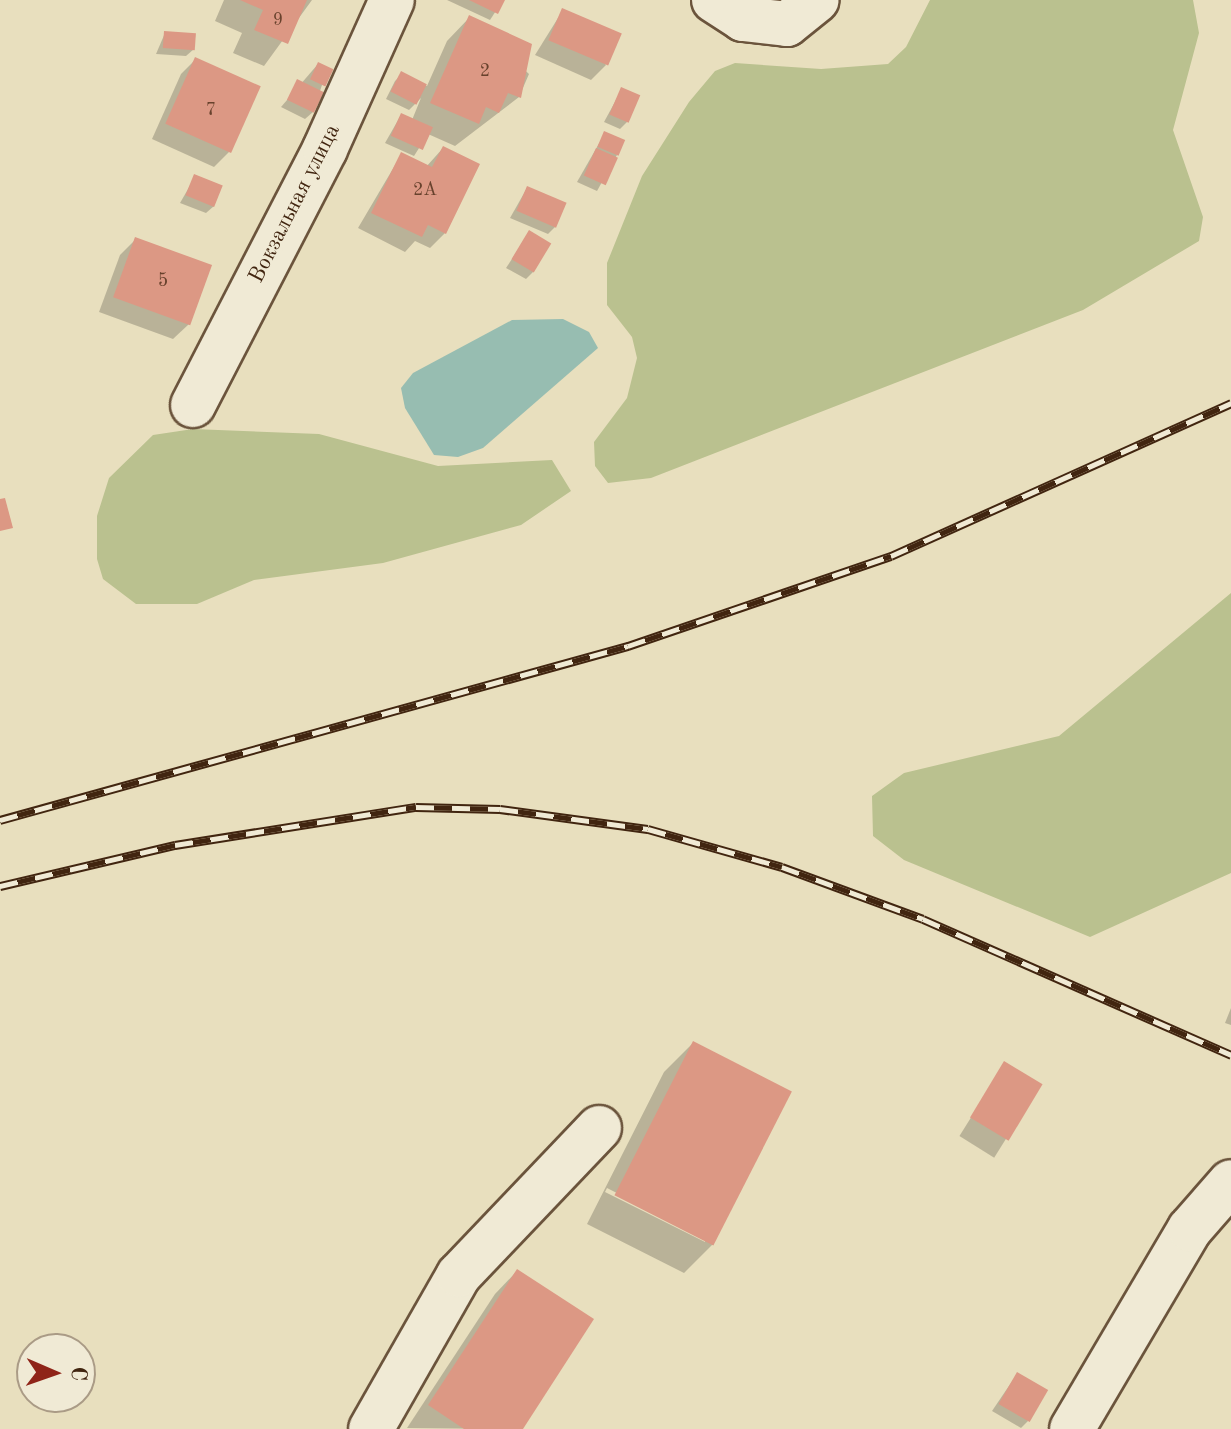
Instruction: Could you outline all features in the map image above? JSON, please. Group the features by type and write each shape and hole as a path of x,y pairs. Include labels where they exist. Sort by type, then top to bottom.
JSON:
{"street":[{"name":"Вокзальная улица","path":"193,405 325,149 392,0"},
{"path":"714,0 743,19 802,12"},
{"path":"371,1429 459,1275 599,1128"},
{"path":"1072,1429 1190,1229 1231,1182"}],"green space":[{"path":"930,0 1193,0 1199,33 1173,130 1203,217 1199,241 1083,310 651,478 608,483 595,466 594,442 627,398 637,358 632,337 607,305 607,263 642,176 689,102 715,71 735,63 821,69 888,64 906,47"},
{"path":"193,429 319,434 438,466 552,460 571,491 521,525 383,563 254,580 197,604 136,604 103,579 97,559 97,516 109,478 153,435"},
{"path":"1231,593 1231,873 1090,937 904,860 873,836 872,796 904,773 1059,736"}],"water":[{"path":"563,319 589,332 598,348 483,448 458,457 434,455 405,408 401,388 413,373 512,320"}],"building":[{"path":"240,0 307,0 288,44 254,30 263,10"},
{"path":"469,0 505,0 498,14"},
{"path":"562,8 622,33 608,66 548,40"},
{"path":"469,15 532,44 521,98 508,93 499,113 486,107 479,124 430,103"},
{"path":"164,31 196,33 195,50 163,48"},
{"path":"195,57 261,86 231,153 165,124"},
{"path":"318,62 333,69 325,86 310,79"},
{"path":"401,71 427,84 416,105 391,91"},
{"path":"297,79 324,92 314,113 287,100"},
{"path":"621,87 640,95 629,123 609,115"},
{"path":"401,113 433,127 423,150 391,136"},
{"path":"604,131 625,140 619,156 597,147"},
{"path":"443,146 480,164 446,234 428,225 422,237 371,213 401,152 432,167"},
{"path":"596,148 618,158 606,185 584,175"},
{"path":"194,174 223,186 214,207 185,195"},
{"path":"527,186 567,203 556,228 516,211"},
{"path":"529,230 551,243 534,273 511,259"},
{"path":"135,237 212,265 190,325 113,297"},
{"path":"5,498 13,528 0,531 0,499"},
{"path":"693,1041 792,1091 713,1246 614,1195"},
{"path":"1004,1061 1043,1084 1009,1141 970,1118"},
{"path":"517,1269 594,1319 523,1429 464,1429 428,1405"},
{"path":"1017,1372 1048,1390 1030,1422 998,1404"}],"railway":[{"path":"0,820 628,646 891,556 1231,403"},
{"path":"0,886 175,845 416,807 500,809 648,829 782,867 923,919 1231,1055"}]}
